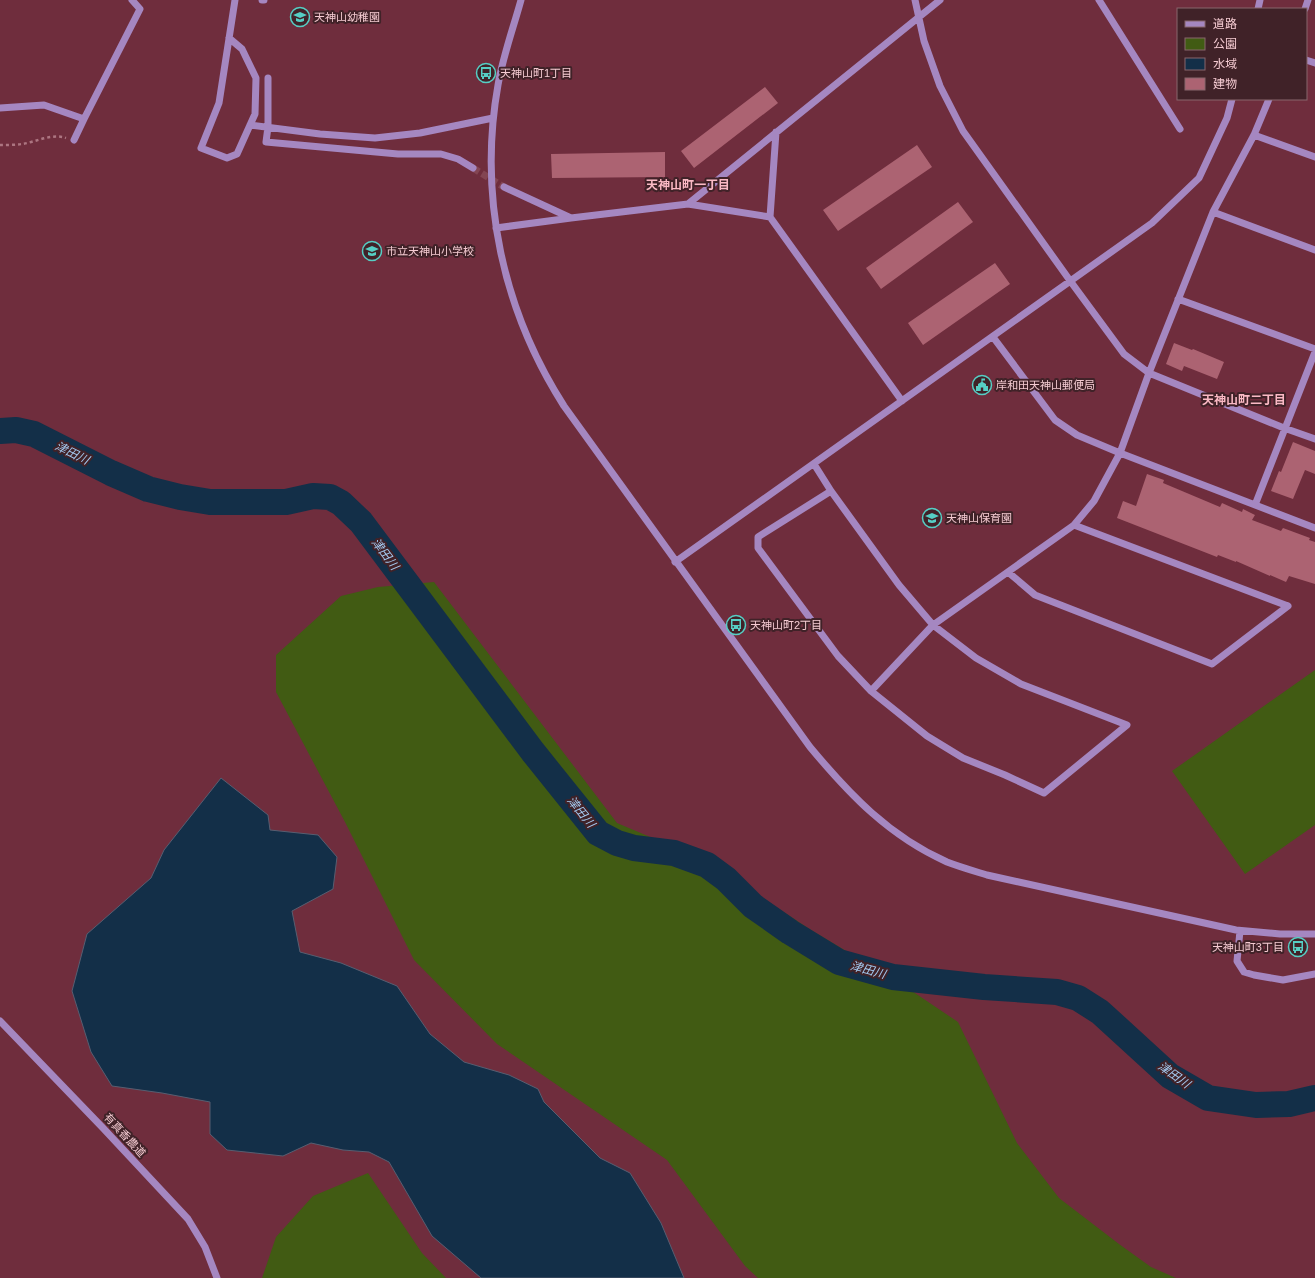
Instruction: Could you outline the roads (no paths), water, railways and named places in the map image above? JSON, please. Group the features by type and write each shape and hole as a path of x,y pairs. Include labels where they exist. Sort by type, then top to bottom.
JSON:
{"street":[{"path":"74,140 140,9 132,0"},
{"path":"229,38 242,49 256,78 255,114 237,154 227,158 201,148 219,103 229,38 235,0"},
{"path":"520,0 503,59 493,118 492,157 493,200 501,259 520,320 532,349 549,383 564,406 675,562 810,747 840,784 876,817 907,840 947,862 987,875 1240,931 1280,934 1315,934"},
{"path":"915,0 924,41 940,86 963,131 1124,354 1149,374 1315,439"},
{"path":"688,204 940,0"},
{"path":"1099,0 1180,129"},
{"path":"268,78 268,127 266,142 398,154 441,154 458,159 473,168"},
{"path":"675,562 1152,223 1199,178 1227,118 1232,100"},
{"path":"871,691 934,625 1074,525 1094,501 1120,453 1149,374 1213,212 1254,135 1269,100"},
{"path":"0,108 44,105 84,119"},
{"path":"250,124 320,134 375,138 420,133 493,118"},
{"path":"776,132 770,216 902,401"},
{"path":"1254,135 1315,157"},
{"path":"504,187 571,218"},
{"path":"496,228 688,204 770,216"},
{"path":"1213,212 1315,250"},
{"path":"1178,299 1315,350 1255,505"},
{"path":"993,337 1055,420 1076,435 1315,528"},
{"path":"814,464 831,492 899,585 934,625 976,658 1021,684 1127,724 1044,793 963,758 927,736 871,691 838,656 758,548 758,537 831,492"},
{"path":"1008,572 1035,594 1212,664 1288,606 1074,525"},
{"path":"1240,931 1236,961 1244,972 1283,980 1315,974"},
{"name":"有真香農道","path":"0,1021 188,1219 205,1247 217,1278"}],"water":[{"path":"221,778 268,815 270,830 318,835 337,857 333,889 292,911 300,952 341,963 397,986 430,1034 464,1062 509,1075 538,1089 544,1102 600,1158 630,1173 661,1223 684,1278 481,1278 432,1236 389,1162 369,1152 343,1150 311,1143 283,1156 227,1150 210,1134 210,1102 112,1086 91,1052 72,991 87,934 151,878 164,850"}],"waterway":[{"name":"津田川","path":"0,431 16,430 34,434 111,473 148,489 180,497 210,502 286,502 313,496 330,497 341,503 361,522 533,752 598,833 617,843 634,848 674,853 707,865 726,879 753,906 790,932 839,962 893,977 984,987 1057,992 1078,998 1100,1012 1170,1076 1208,1098 1256,1105 1289,1104 1315,1098"}],"tunnel":[{"path":"473,168 504,187"}],"place":[{"name":"天神山幼稚園","path":"300,17"},
{"name":"天神山町1丁目","path":"486,73"},
{"name":"市立天神山小学校","path":"372,251"},
{"name":"岸和田天神山郵便局","path":"982,385"},
{"name":"天神山保育園","path":"932,518"},
{"name":"天神山町2丁目","path":"736,625"},
{"name":"天神山町3丁目","path":"1298,947"}],"district":[{"name":"天神山町一丁目","path":"688,185"},
{"name":"天神山町二丁目","path":"1244,400"}]}
